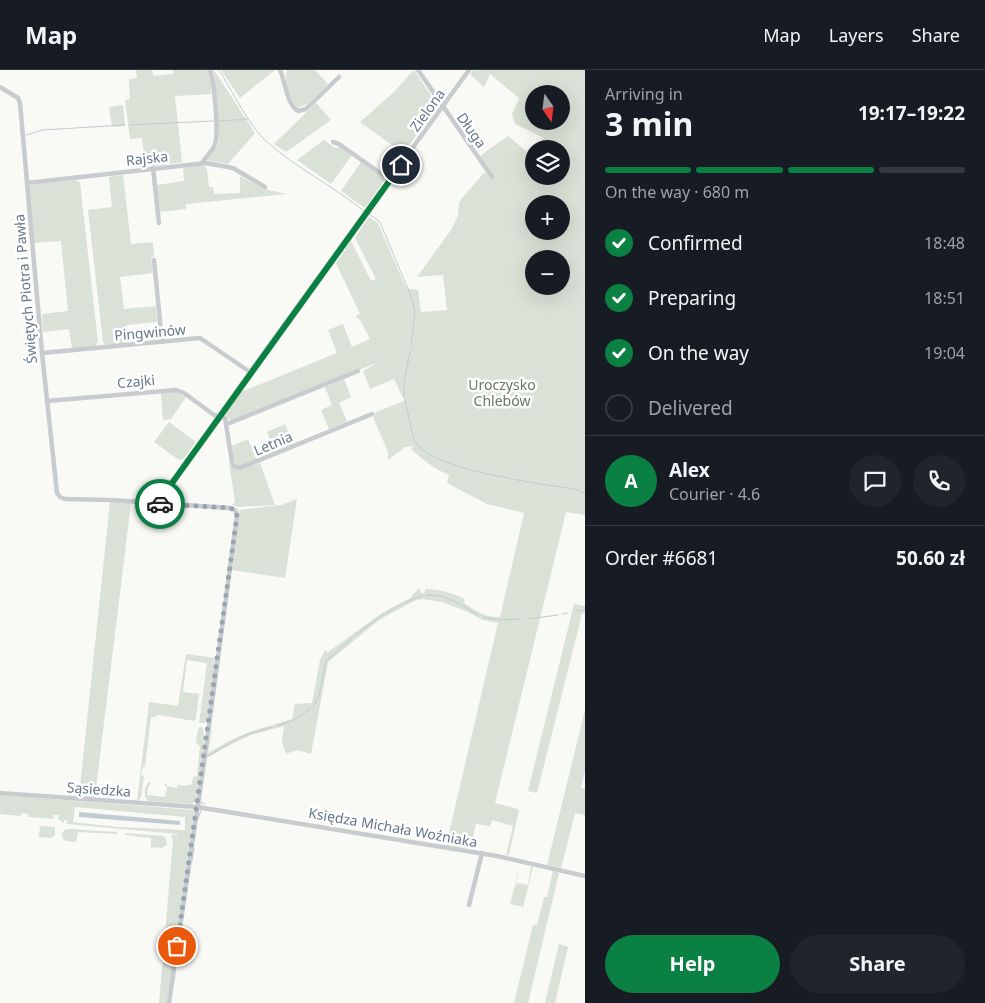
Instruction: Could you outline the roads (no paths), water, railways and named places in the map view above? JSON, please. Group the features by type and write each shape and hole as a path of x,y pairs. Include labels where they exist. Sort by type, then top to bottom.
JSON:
{"street":[{"path":"202,163 217,138 213,82 210,70"},
{"name":"Długa","path":"418,70 492,176"},
{"name":"Zielona","path":"160,504 162,497 250,372 469,70"},
{"path":"282,71 290,101 298,111 306,110 339,77"},
{"name":"Świętych Piotra i Pawła","path":"0,87 20,101 56,490 60,497 65,499 160,504"},
{"path":"333,142 339,144 390,180"},
{"name":"Rajska","path":"27,182 202,163 233,168 264,187"},
{"path":"153,168 158,223"},
{"path":"154,260 162,342"},
{"name":"Pingwinów","path":"42,353 200,338 250,372"},
{"path":"219,416 225,418 227,424 358,371"},
{"name":"Czajki","path":"47,401 176,390 184,393 214,415 219,416"},
{"name":"Letnia","path":"227,424 232,462 234,466 240,468 372,414"},
{"path":"160,504 230,508 235,510 237,516 168,1003"},
{"name":"Sąsiedzka","path":"0,793 196,807"},
{"name":"Księdza Michała Woźniaka","path":"196,807 482,853 585,876"},
{"path":"469,905 482,853"}],"waterway":[{"path":"219,70 247,117 266,141 290,160 364,211"},
{"path":"219,121 248,119"},
{"path":"129,125 213,121"},
{"path":"26,135 42,130 125,125"},
{"path":"369,214 380,222 412,299 415,312 411,346"},
{"path":"410,352 404,382 404,396 414,440 424,451 464,468 515,480 578,490 585,494"},
{"path":"426,595 447,598 478,615"},
{"path":"355,635 395,607 422,596"},
{"path":"577,611 585,610"},
{"path":"562,614 568,613"},
{"path":"527,619 558,615"},
{"path":"483,617 498,620 520,619"},
{"path":"314,705 319,696 326,661 352,638"},
{"path":"277,726 294,720 310,709"},
{"path":"208,756 240,737 272,727"},
{"path":"198,819 201,810"},
{"path":"192,862 194,848"}],"park label":[{"name":"Uroczysko Chlebów","path":"502,392"}]}
